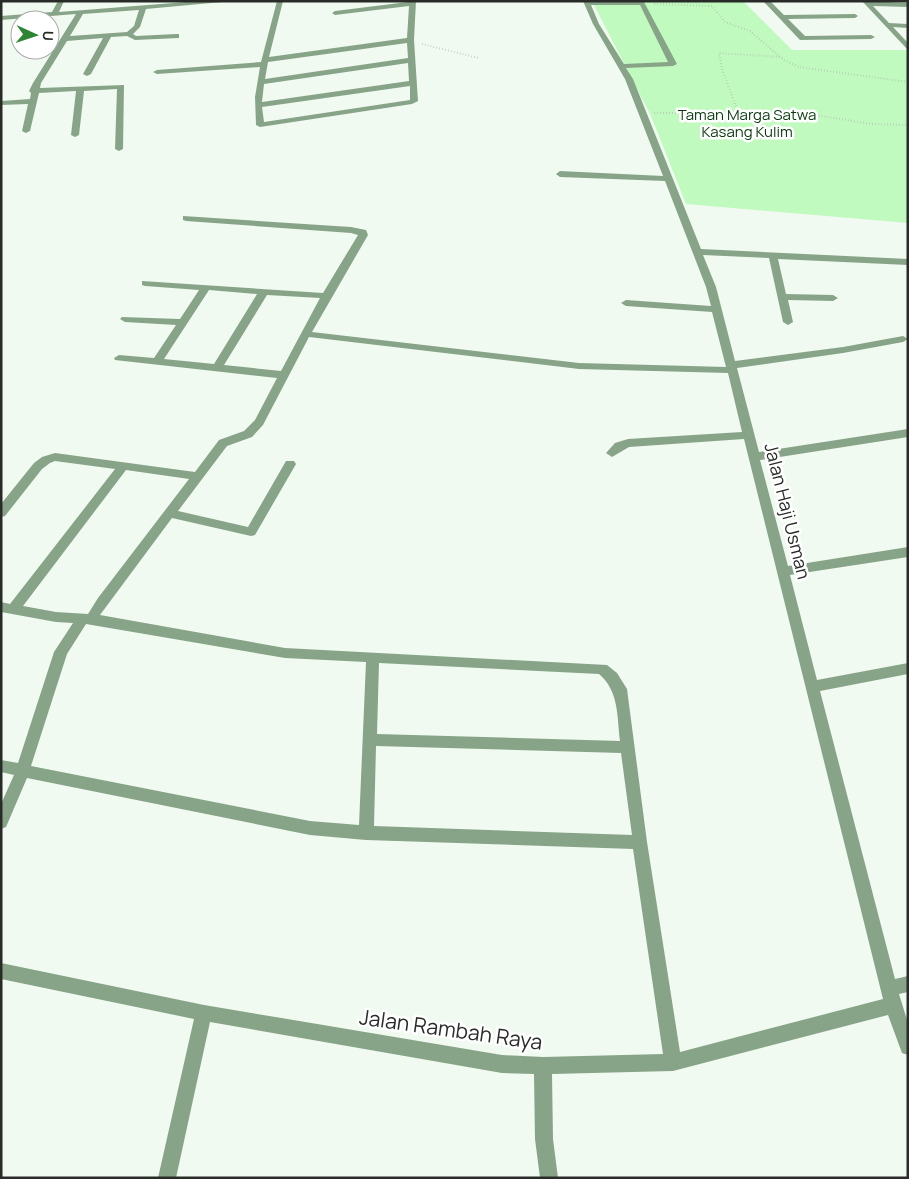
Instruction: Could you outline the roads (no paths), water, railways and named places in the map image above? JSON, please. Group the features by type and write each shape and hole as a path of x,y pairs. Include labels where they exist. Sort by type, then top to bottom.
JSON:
{"street":[{"path":"26,131 34,92 64,39 96,1"},
{"path":"60,16 230,1"},
{"path":"280,1 265,62 259,105 259,123 264,125 325,105 368,99 412,83"},
{"path":"766,1 803,38 871,37"},
{"path":"259,105 325,105 368,99 412,102 415,100 410,60 413,2 335,13"},
{"path":"586,2 642,3 673,64 622,66"},
{"name":"Jalan Haji Usman","path":"586,2 596,24 622,66 643,113 698,252 717,310 893,1005 908,1047"},
{"path":"866,3 908,5"},
{"path":"866,3 908,48"},
{"path":"129,34 137,27 143,9"},
{"path":"782,18 855,16"},
{"path":"887,25 908,26"},
{"path":"64,39 129,34 135,38 176,36"},
{"path":"87,74 108,35"},
{"path":"157,72 265,62 410,39"},
{"path":"262,82 410,60"},
{"path":"34,92 114,86 122,88 119,149"},
{"path":"75,135 80,89"},
{"path":"1,103 33,101"},
{"path":"560,174 669,179"},
{"path":"1,822 23,770 61,652 223,443 248,434 254,428 285,375 326,296 360,241 363,232 186,218"},
{"path":"698,252 908,262"},
{"path":"773,256 788,322"},
{"path":"145,283 326,296"},
{"path":"157,362 206,287"},
{"path":"218,368 264,291"},
{"path":"783,297 833,298"},
{"path":"626,303 717,310"},
{"path":"126,318 183,322"},
{"path":"306,334 579,366 731,367 903,339"},
{"path":"119,358 285,375"},
{"path":"754,457 908,433"},
{"path":"612,453 619,446 628,443 748,435"},
{"path":"1,513 46,460 63,458 196,476"},
{"path":"169,513 251,532 290,464"},
{"path":"123,466 7,608 56,618 86,619 285,653 602,669 612,677 620,689 640,842 673,1062"},
{"path":"783,571 908,552"},
{"path":"366,833 373,658"},
{"path":"812,687 908,668"},
{"path":"370,740 627,747"},
{"path":"1,766 249,818 310,828 366,833 640,842"},
{"name":"Jalan Rambah Raya","path":"1,971 204,1013 502,1064 543,1066 673,1062 893,1005"},
{"path":"890,988 908,984"},
{"path":"167,1178 204,1013"},
{"path":"543,1066 544,1139 549,1178"}],"park label":[{"name":"Taman Marga Satwa Kasang Kulim","path":"747,122"}]}
